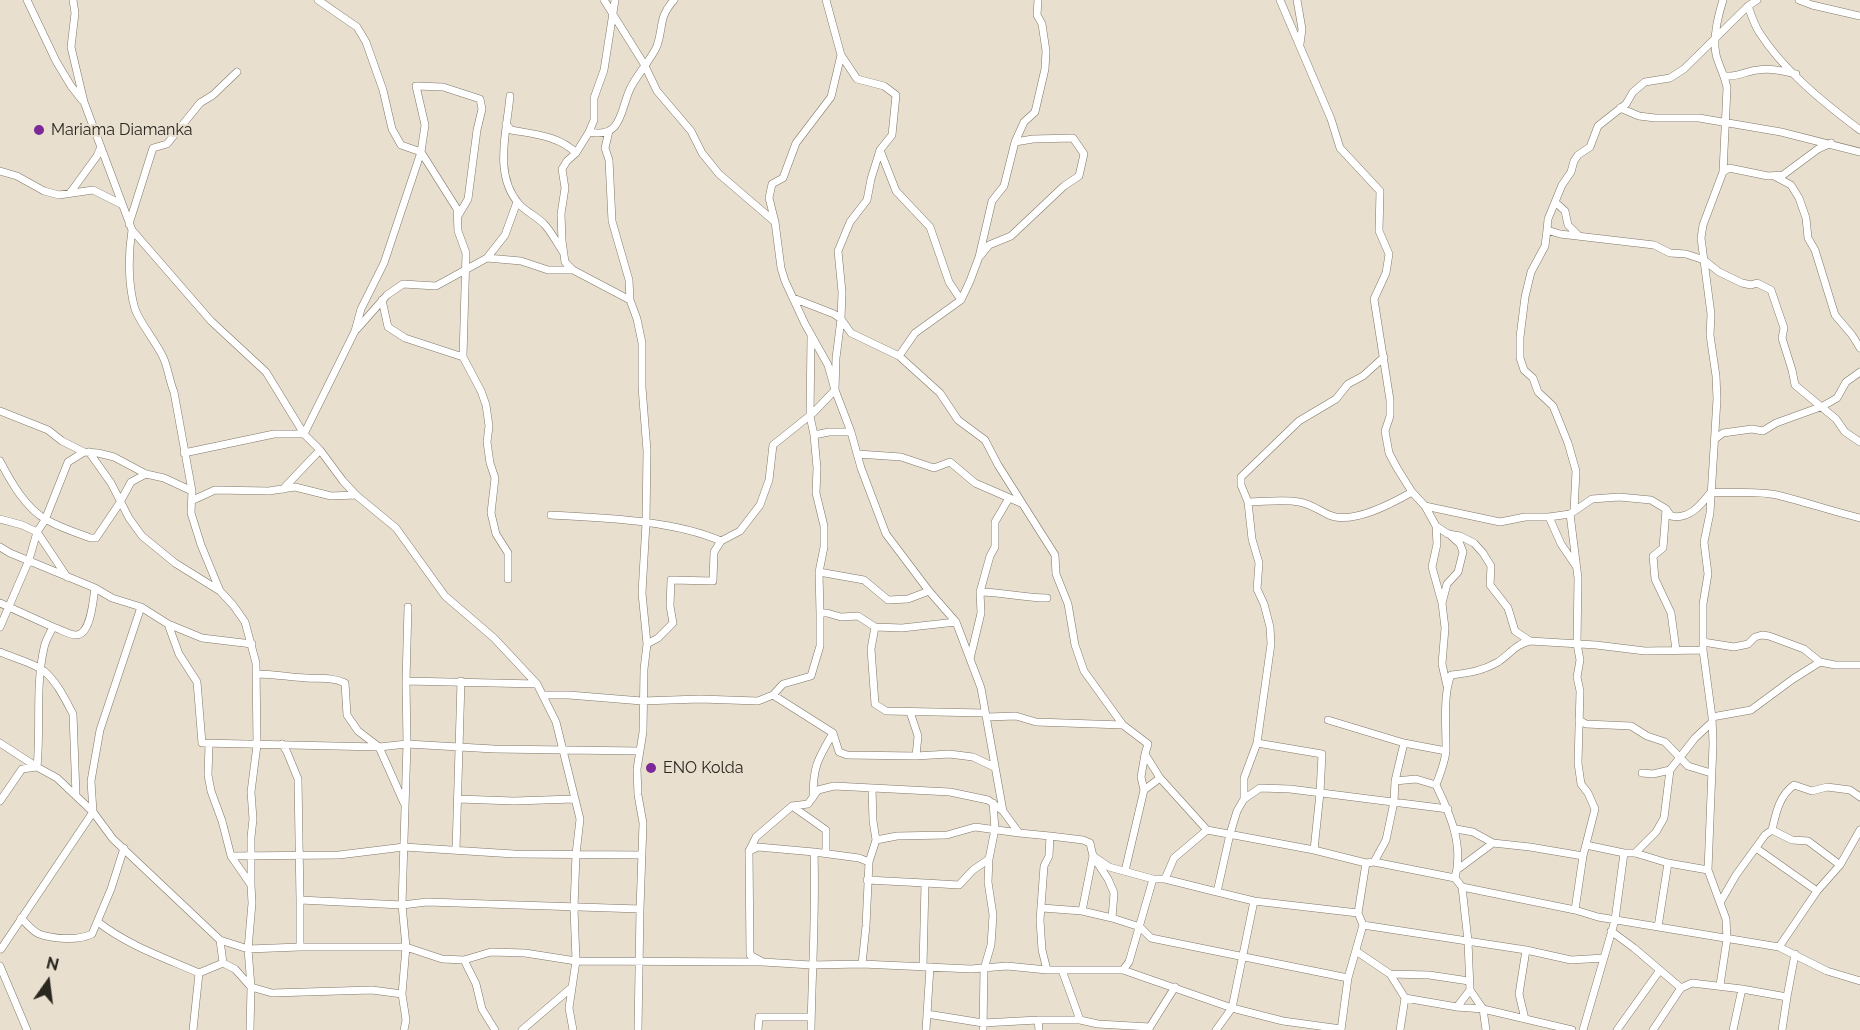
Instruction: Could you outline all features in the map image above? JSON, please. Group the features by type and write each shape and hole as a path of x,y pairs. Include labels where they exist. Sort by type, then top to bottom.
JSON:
{"street":[{"path":"27,0 70,86 84,102"},
{"path":"73,0 75,13 71,47 84,102 131,227 211,321 267,372 304,434 320,450 343,481 356,495 396,528 445,596 494,638 537,684 543,695 556,722 580,819 573,908 576,961 569,1008 573,1030"},
{"path":"318,0 357,27 366,42 383,90 392,129 402,145 421,152 458,209 458,231 466,252 463,357 486,405 489,426 487,442 495,478 491,513 496,534 508,553 507,579"},
{"path":"604,0 644,64 657,91 691,131 702,153 719,174 775,222"},
{"path":"615,0 604,70 594,98 594,120 576,153 562,169 565,188 561,214 566,262 573,270 630,300"},
{"path":"589,132 600,134 609,131 622,118 630,89 656,48 664,12 674,0"},
{"path":"647,644 658,638 673,623 670,606 671,580 713,581 714,552 721,541 740,531 760,505 769,480 773,446 810,416 835,390 842,292 838,251 850,222 867,200 870,179 880,150 892,135 896,95 884,86 857,79 841,55 826,0"},
{"path":"899,357 915,333 961,300 970,281 979,257 992,201 1004,186 1015,142 1024,122 1035,112 1045,69 1046,51 1042,24 1037,15 1038,0"},
{"path":"1280,0 1331,119 1340,148 1380,191 1379,231 1389,254 1386,273 1374,299 1390,400 1390,416 1384,431 1389,453 1436,526 1437,544 1432,567 1442,603 1445,628 1442,664 1448,700 1444,732 1446,751 1436,785 1456,829 1458,868 1455,878"},
{"path":"1297,0 1302,29 1300,44"},
{"path":"1720,985 1727,939 1726,920 1721,901 1708,870 1711,720 1703,646 1703,604 1708,574 1704,542 1715,439 1716,376 1710,335 1712,314 1701,238 1703,225 1724,172 1725,76 1716,58 1717,16 1723,0"},
{"path":"1575,910 1583,856 1594,809 1588,793 1581,784 1578,763 1580,660 1577,644 1577,568 1572,512 1576,471 1553,406 1538,393 1533,378 1524,370 1520,358 1525,297 1531,272 1545,246 1548,219 1554,202 1571,172 1574,161 1578,155 1590,147 1598,126 1626,104 1645,82 1670,78 1684,69 1748,6 1757,0"},
{"path":"1799,0 1860,16"},
{"path":"1748,6 1758,31 1796,74 1830,108 1860,130"},
{"path":"841,55 831,97 796,143 783,178 772,184 768,198 775,222 781,268 793,298 828,365 886,534 928,591 956,622 981,688 1003,811"},
{"path":"1725,76 1735,77 1756,70 1778,70 1796,74"},
{"path":"220,591 191,513 192,491 174,392 165,360 136,310 131,288 129,257 131,227 153,148 167,144 200,103 237,72"},
{"path":"304,434 355,331 361,309 384,263 421,152 425,126 416,86 443,87 480,99 482,109 468,199 458,216"},
{"path":"510,96 503,142 504,164 511,190 517,202 544,224 564,254"},
{"path":"1620,108 1639,116 1699,118 1781,132 1832,143 1860,152"},
{"path":"506,124 511,130 540,135 566,143 576,153"},
{"path":"605,148 609,131"},
{"path":"600,134 609,160 612,221 629,280 630,300 638,319 642,343 642,387 647,451 642,593 647,644 642,701 643,732 637,769 638,795 643,823 638,1030"},
{"path":"979,257 989,245 1011,236 1064,186 1079,176 1084,154 1073,138 1015,142"},
{"path":"1724,172 1729,168 1768,176 1783,175 1818,149 1832,143"},
{"path":"70,193 100,149"},
{"path":"880,150 896,191 930,227 949,282 961,300"},
{"path":"0,171 16,176 44,191 59,195 93,190 121,204"},
{"path":"1774,176 1791,184 1799,198 1806,218 1808,238 1815,250 1835,315 1860,348"},
{"path":"355,331 382,300 403,284 436,286 487,258 505,235 517,202"},
{"path":"1554,202 1565,211 1568,225 1580,236"},
{"path":"1547,230 1560,234 1654,245 1670,253 1686,254 1704,260 1719,272 1742,283 1751,285 1756,283 1771,290 1784,328 1782,338 1795,385 1822,406 1836,408"},
{"path":"487,258 521,261 548,270 573,270"},
{"path":"793,298 834,314 841,319 851,333 899,357 940,393 958,420 986,440 1021,503 1055,555 1056,574 1068,604 1075,645 1084,671 1123,725 1148,744 1141,777 1144,790 1125,871"},
{"path":"382,300 388,327 405,338 463,357"},
{"path":"543,695 642,701 700,699 758,701 772,695 783,684 811,676 820,646 819,572 824,547 824,526 816,493 817,468 810,416 811,334"},
{"path":"1244,799 1245,778 1257,743 1271,644 1270,627 1257,589 1259,562 1252,539 1248,502 1241,484 1241,477 1299,420 1335,399 1348,384 1363,376 1384,357"},
{"path":"1860,372 1846,382 1836,408 1845,432 1860,442"},
{"path":"1715,439 1723,433 1752,429 1763,431 1776,423 1822,406 1836,408"},
{"path":"0,411 48,430 62,441 86,452 114,457 146,474 164,478 192,491"},
{"path":"814,435 851,432"},
{"path":"184,453 274,434 304,434"},
{"path":"283,489 320,450"},
{"path":"86,452 111,483 142,536 175,562 220,591 245,622 252,644 256,674 257,745 251,792 252,903 248,949 251,987 250,1030"},
{"path":"0,627 29,560 37,532 45,520 68,462 86,452"},
{"path":"858,454 902,457 934,468 950,462 975,483 1021,503"},
{"path":"0,461 8,477 45,520 91,538 96,538 131,482 146,474"},
{"path":"193,500 214,490 269,491 295,487 331,496 356,495"},
{"path":"1711,492 1734,494 1748,491 1777,495 1860,518"},
{"path":"1248,502 1298,501 1315,506 1329,515 1356,518 1412,492"},
{"path":"1425,506 1500,522 1549,517 1572,512 1592,499 1619,497 1651,500 1666,509 1671,516 1679,518 1699,507 1711,492"},
{"path":"970,659 981,613 980,592 990,556 995,547 995,522 1009,498"},
{"path":"1666,509 1663,548 1653,556 1655,579 1671,613 1676,650"},
{"path":"551,515 677,527 702,533 721,541"},
{"path":"1549,517 1561,544 1577,568"},
{"path":"0,519 37,532 68,578"},
{"path":"1436,526 1460,544 1462,552 1458,572 1447,584 1442,603"},
{"path":"1448,534 1460,536 1473,543 1483,553 1491,566 1490,585 1508,608 1515,631 1530,641"},
{"path":"0,547 95,588 112,598 141,607 168,624 202,638 252,644"},
{"path":"819,572 864,580 888,600 908,599 928,591"},
{"path":"0,603 53,627 75,635 82,634 87,628 95,588"},
{"path":"980,592 994,592 1022,598 1047,598"},
{"path":"0,950 93,812 91,781 100,730 141,607"},
{"path":"404,1030 405,1008 402,994 406,947 402,905 408,607"},
{"path":"820,613 827,612 841,617 858,616 875,627 902,628 956,622"},
{"path":"168,624 179,654 197,682 202,743 209,745 282,744 379,747 406,744 640,751"},
{"path":"37,768 44,647 53,627"},
{"path":"875,627 871,649 875,704 886,711 1016,716 1036,722 1123,725"},
{"path":"1447,686 1451,675 1477,672 1500,660 1520,643 1530,641 1645,651 1703,646 1734,647 1748,644 1762,635 1804,649 1820,662 1835,665 1858,663"},
{"path":"0,652 42,669 55,682 73,714 76,795"},
{"path":"1635,852 1656,832 1664,818 1670,770 1711,720 1751,710 1820,662"},
{"path":"256,674 336,679 345,683 347,715 358,731 379,747 405,806"},
{"path":"406,681 537,684"},
{"path":"456,850 461,681"},
{"path":"772,695 833,733 839,752 847,755 949,754 973,757 994,767"},
{"path":"910,712 918,736 916,756"},
{"path":"1328,720 1404,743 1446,751"},
{"path":"1579,720 1586,724 1631,726 1647,736 1665,742 1688,766 1711,772"},
{"path":"813,797 816,762 833,733"},
{"path":"0,743 37,768 57,778 76,795 93,812 113,839 220,940 248,949 406,947 442,959 464,960 492,952 525,953 576,961 762,962 984,969 1007,966 1047,970 1123,970 1232,1008 1282,1021 1341,1030 1348,978 1362,925 1358,914 1365,863"},
{"path":"1257,743 1322,754 1314,850"},
{"path":"1374,862 1386,840 1404,743"},
{"path":"282,744 298,779 301,856 300,947"},
{"path":"209,745 208,775 211,791 231,856 251,885"},
{"path":"1145,754 1160,778 1207,830 1314,850 1365,863 1374,862 1455,878 1462,887 1468,941 1470,990 1483,1009 1485,1027 1479,1030"},
{"path":"0,801 22,769 37,768"},
{"path":"1642,773 1653,774 1670,770"},
{"path":"1144,790 1160,778"},
{"path":"1395,782 1416,779 1436,785"},
{"path":"1721,901 1736,875 1772,830 1777,808 1787,790 1794,785 1812,791 1827,787 1850,790 1860,797"},
{"path":"762,962 750,955 749,851 756,837 792,806 808,804 818,790 834,786 950,792 988,800 1003,811 1019,833"},
{"path":"862,964 868,862 876,840 872,788"},
{"path":"1217,892 1237,811 1244,799 1260,788 1290,789 1448,810"},
{"path":"458,799 514,801 574,799"},
{"path":"983,1027 984,969 991,945 993,915 988,882 989,859 995,829 993,803"},
{"path":"792,806 826,830 826,853"},
{"path":"876,840 897,836 947,835 975,827 1083,840 1090,843 1093,856 1114,893 1112,918"},
{"path":"1456,829 1473,832 1493,843 1583,856"},
{"path":"1165,879 1174,858 1207,830"},
{"path":"1772,830 1792,840 1808,841 1840,865"},
{"path":"1779,947 1817,891 1840,865 1860,830"},
{"path":"1047,970 1042,950 1040,920 1044,866 1049,856 1050,836"},
{"path":"1458,868 1493,843"},
{"path":"1586,845 1624,853 1635,852 1668,862 1708,870"},
{"path":"231,856 339,855 404,847 514,854 642,855"},
{"path":"21,918 37,933 56,937 85,937 92,934 111,889 124,848"},
{"path":"749,851 758,848 826,853 859,858 868,862"},
{"path":"1756,848 1817,891"},
{"path":"811,1030 811,965 816,916 814,852"},
{"path":"1583,1030 1615,920 1624,853"},
{"path":"1093,856 1109,867 1153,879 1165,879 1254,901 1358,914"},
{"path":"1082,911 1093,856"},
{"path":"867,880 959,885 973,870 989,859"},
{"path":"1658,927 1668,862"},
{"path":"1123,970 1129,962 1153,879"},
{"path":"924,883 927,967 926,1030"},
{"path":"1462,887 1575,910 1598,917 1779,947 1827,971 1860,981"},
{"path":"300,900 402,905 427,902 640,909"},
{"path":"1216,1030 1232,1008 1254,901"},
{"path":"1042,908 1082,911 1140,927 1151,938 1348,978"},
{"path":"98,922 135,944 199,973 223,963 235,969 251,987 272,993 372,990 402,994"},
{"path":"1362,925 1526,950 1570,960 1604,958"},
{"path":"1611,931 1681,988"},
{"path":"220,940 223,963"},
{"path":"1525,1019 1519,994 1526,950"},
{"path":"1356,951 1390,974 1405,998 1400,1030"},
{"path":"1782,1030 1795,954"},
{"path":"464,960 476,984 482,1009 495,1030"},
{"path":"0,966 27,1030"},
{"path":"1617,1030 1660,969"},
{"path":"1062,970 1080,1020"},
{"path":"193,1030 199,973"},
{"path":"1390,974 1429,975 1469,981"},
{"path":"1653,1030 1681,988 1692,983 1720,985 1787,997"},
{"path":"927,1014 983,1027 1038,1020 1080,1020 1099,1027 1149,1028 1175,987"},
{"path":"522,1030 571,988"},
{"path":"1733,1030 1742,989"},
{"path":"1457,1007 1470,990"},
{"path":"1405,998 1483,1009 1567,1029"},
{"path":"758,1030 759,1017 811,1017"},
{"path":"1038,1020 1039,1030"},
{"path":"1281,1030 1282,1021"}],"place":[{"name":"Mariama Diamanka","path":"39,130"},
{"name":"ENO Kolda","path":"651,768"}]}
